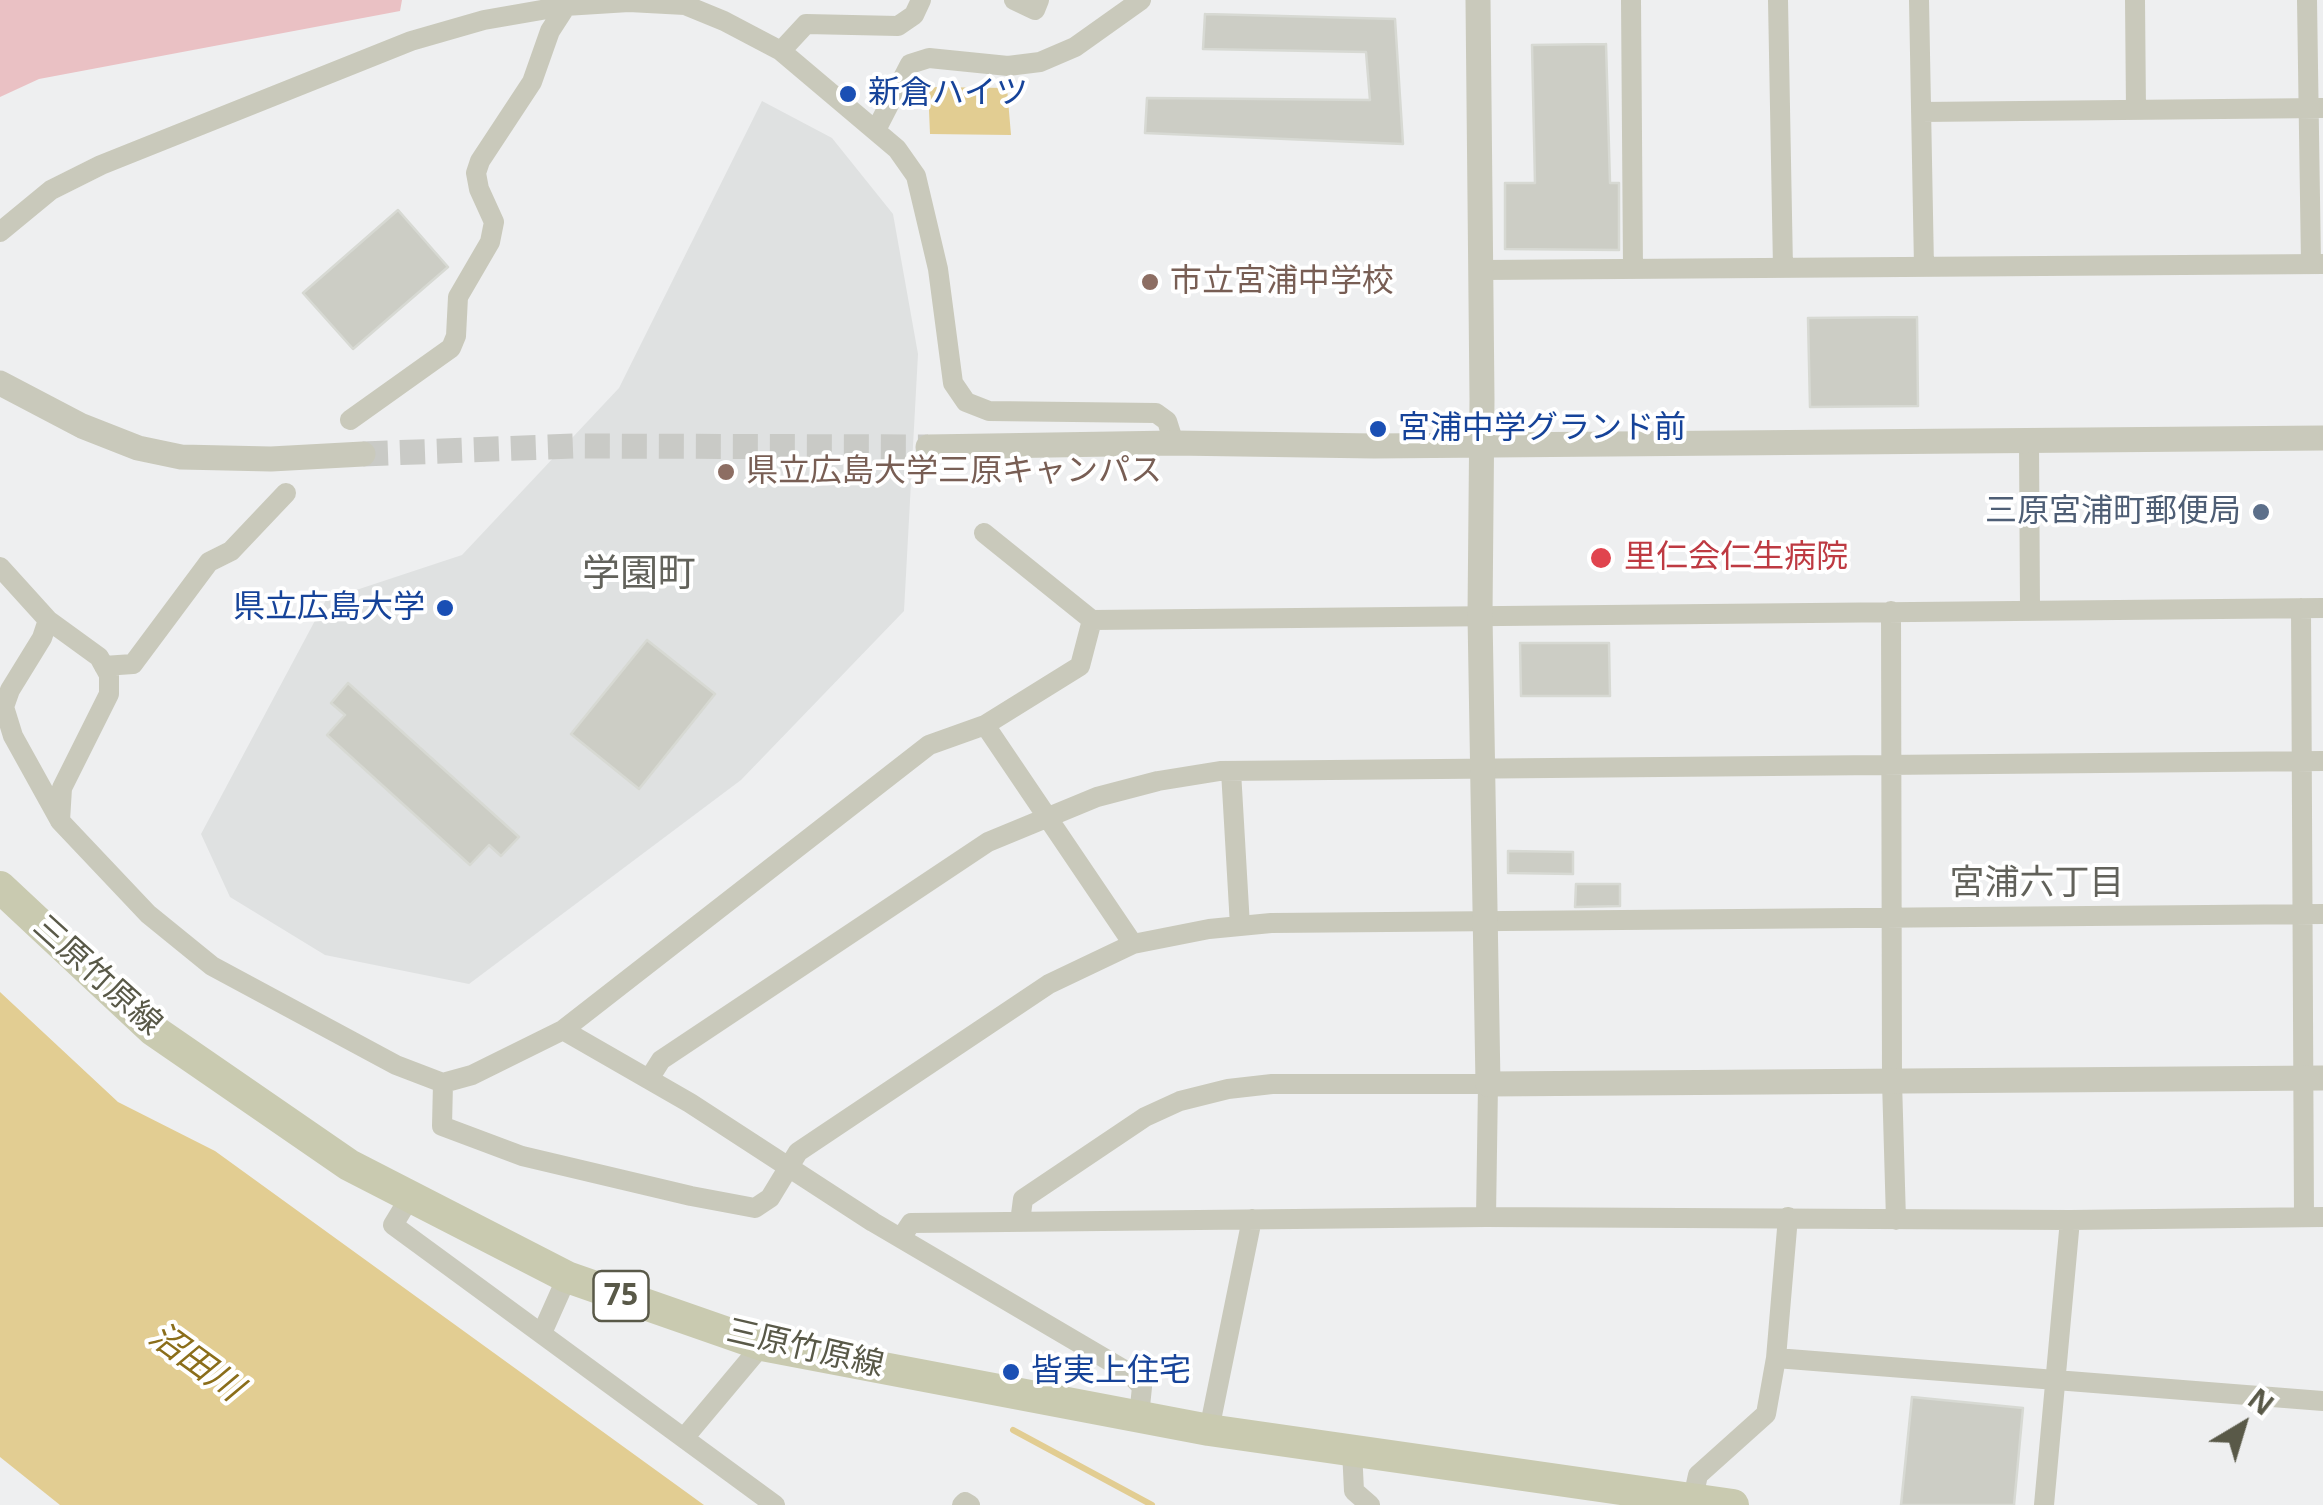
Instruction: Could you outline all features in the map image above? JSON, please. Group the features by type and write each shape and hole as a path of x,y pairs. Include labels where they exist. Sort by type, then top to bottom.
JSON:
{"main road":[{"name":"三原竹原線","path":"0,888 153,1030 349,1164 567,1277 762,1345 1210,1430 1634,1498 1693,1498 1733,1505"}],"street":[{"path":"781,51 806,24 898,26 914,15 921,0"},
{"path":"1014,0 1035,10 1039,0"},
{"path":"876,130 910,64 929,58 1008,66 1040,62 1075,47 1141,0"},
{"path":"1478,0 1486,1217"},
{"path":"1631,0 1633,268"},
{"path":"1778,0 1782,268"},
{"path":"1919,0 1924,267"},
{"path":"2135,0 2136,110"},
{"path":"1482,270 2317,264 2315,108 2307,0"},
{"path":"350,420 451,348 456,336 458,298 490,242 494,222 479,189 476,173 480,161 532,82 550,31 568,3"},
{"path":"0,232 51,190 101,165 410,41 484,20 568,3 685,6 781,51 897,149 916,176 938,269 953,384 966,402 990,411 1156,413 1167,421 1174,442"},
{"path":"1922,112 2315,108"},
{"path":"0,383 82,426 138,448 182,457 271,459 364,454"},
{"path":"928,448 1174,442 1480,444 2323,438"},
{"path":"2029,442 2030,610"},
{"path":"104,666 133,664 209,562 232,551 286,492"},
{"path":"984,533 1092,620 2323,608"},
{"path":"0,567 48,620 99,657 109,675 110,694 62,788 60,821"},
{"path":"901,1238 910,1223 1486,1217 2313,1217 2313,761 2301,608"},
{"path":"1891,611 1896,1220"},
{"path":"48,620 4,707 13,736 60,821 148,914 212,966 396,1065 443,1083 472,1076 563,1030 928,745 985,725 1080,666 1092,620"},
{"path":"985,725 1133,944"},
{"path":"649,1079 661,1060 988,842 1097,797 1158,781 1231,770 2313,761"},
{"path":"1231,770 1240,926"},
{"path":"443,1083 442,1126 522,1156 754,1208 770,1198 798,1152 1049,984 1133,944 1271,923 2312,914"},
{"path":"563,1030 1128,1372 1142,1387 1139,1416"},
{"path":"1020,1222 1023,1199 1146,1117 1180,1101 1228,1088 1272,1084 2314,1078"},
{"path":"410,1198 392,1225 775,1505"},
{"path":"1693,1498 1698,1476 1766,1414 1776,1358 1788,1217"},
{"path":"1210,1430 1252,1219"},
{"path":"2044,1505 2070,1220"},
{"path":"542,1332 567,1277"},
{"path":"684,1438 762,1345"},
{"path":"1776,1358 2323,1401"},
{"path":"1352,1450 1354,1490 1366,1504"},
{"path":"962,1505 970,1505"}],"shaded area":[{"path":"0,0 402,0 400,11 39,79 0,97"},
{"name":"県立広島大学三原キャンパス","path":"762,101 832,138 893,214 918,354 904,611 741,780 469,984 325,955 230,897 201,834 326,600 462,555 619,388"}],"water":[{"path":"928,87 1007,88 1011,135 930,134"},
{"name":"沼田川","path":"0,992 118,1102 215,1151 704,1505 60,1505 0,1457"}],"building":[{"path":"1205,14 1395,19 1403,144 1145,133 1147,98 1370,100 1366,52 1203,49"},
{"path":"1606,44 1610,183 1619,183 1619,250 1505,249 1505,183 1535,183 1532,45"},
{"path":"398,210 448,267 353,349 303,293"},
{"path":"1917,317 1918,406 1810,407 1808,318"},
{"path":"647,640 715,694 639,789 571,734"},
{"path":"1520,643 1609,643 1610,696 1521,696"},
{"path":"348,683 519,837 501,856 489,845 470,865 327,735 345,715 331,703"},
{"path":"1508,851 1573,852 1573,874 1508,873"},
{"path":"1576,884 1620,884 1620,906 1575,907"},
{"path":"1912,1397 2023,1408 2014,1505 1901,1505"}],"waterway":[{"path":"1013,1430 1152,1505"}],"tunnel":[{"path":"363,454 573,446 928,447"}],"place":[{"name":"新倉ハイツ","path":"848,94"},
{"name":"市立宮浦中学校","path":"1150,282"},
{"name":"宮浦中学グランド前","path":"1378,429"},
{"name":"県立広島大学三原キャンパス","path":"726,472"},
{"name":"三原宮浦町郵便局","path":"2261,512"},
{"name":"里仁会仁生病院","path":"1601,558"},
{"name":"県立広島大学","path":"445,608"},
{"name":"皆実上住宅","path":"1011,1372"}],"district":[{"name":"学園町","path":"639,575"},
{"name":"宮浦六丁目","path":"2037,884"}]}
